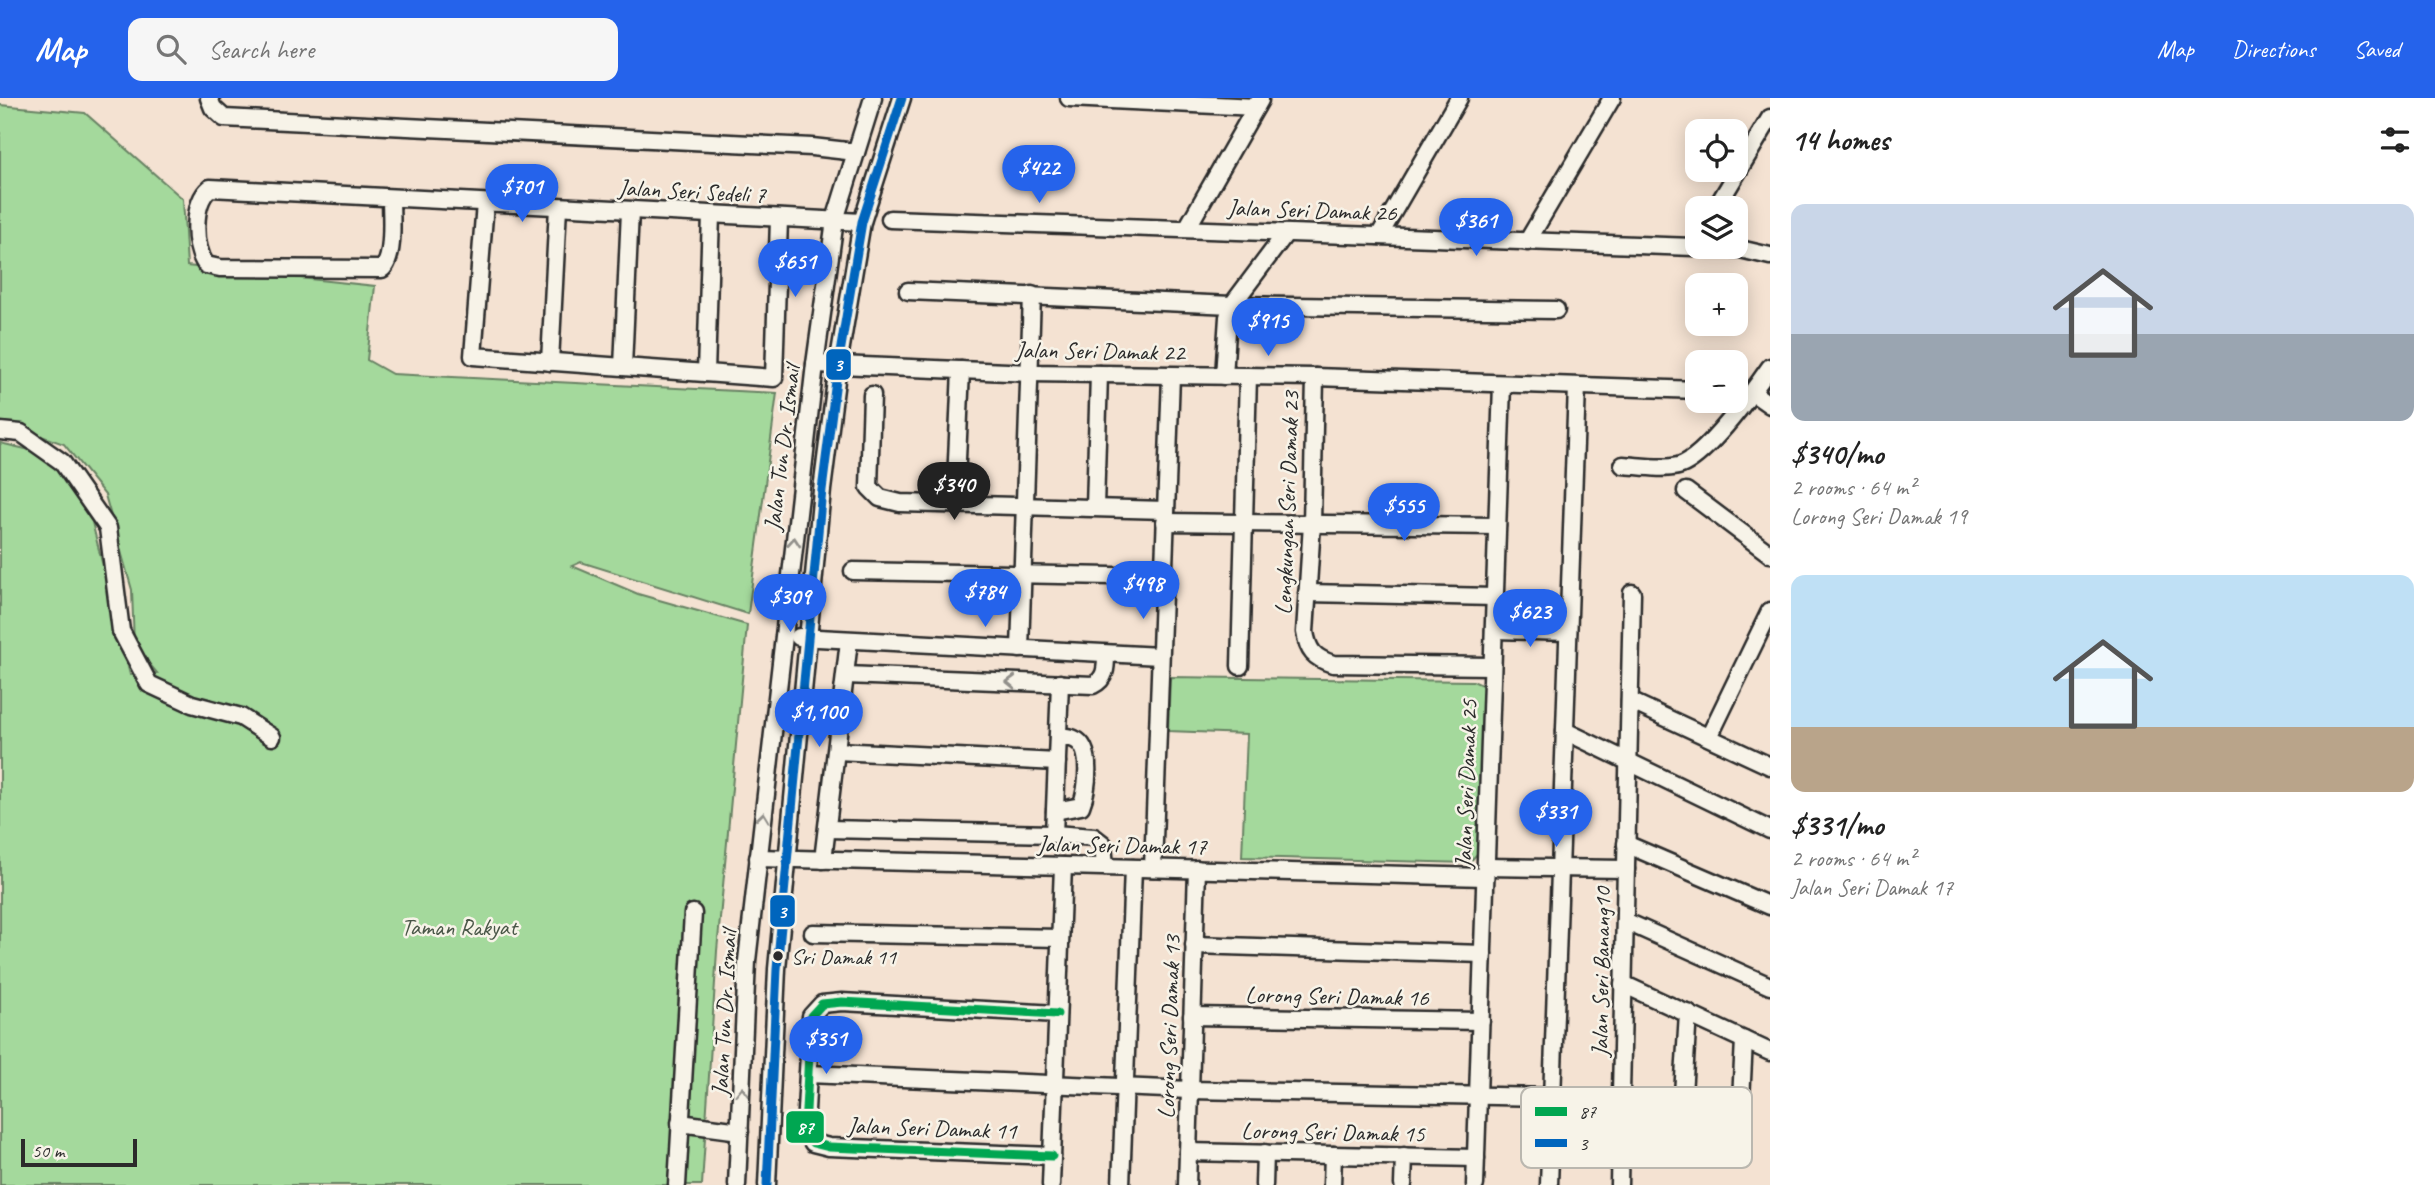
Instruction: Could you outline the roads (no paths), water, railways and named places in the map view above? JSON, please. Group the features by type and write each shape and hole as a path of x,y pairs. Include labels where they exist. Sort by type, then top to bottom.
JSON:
{"street":[{"path":"209,98 213,108 224,118 812,147 856,152"},
{"name":"Jalan Tun Dr. Ismail","path":"737,1185 747,961 785,636 799,486 835,220 873,98"},
{"name":"Jalan Tun Dr. Ismail","path":"767,1185 777,969 822,490 838,365 862,222 902,98"},
{"path":"1069,98 1258,103 1187,228"},
{"path":"1379,236 1459,98"},
{"path":"1527,242 1606,100"},
{"path":"1723,196 1770,118"},
{"name":"Jalan Seri Sedeli 7","path":"391,199 390,253 387,265 382,269 220,268 206,265 196,239 200,200 210,188 862,222"},
{"path":"485,203 473,356 774,378 779,219"},
{"path":"550,362 558,207"},
{"path":"623,367 631,211"},
{"path":"706,373 711,215"},
{"name":"Jalan Seri Damak 26","path":"890,219 1527,242 1685,243"},
{"path":"1224,376 1228,317 1232,305 1286,233"},
{"name":"Jalan Seri Damak 26","path":"1748,251 1770,256"},
{"path":"908,290 1232,305 1556,310"},
{"path":"1020,649 1032,295"},
{"name":"Jalan Seri Damak 22","path":"815,364 1030,373 1315,377 1685,390"},
{"path":"1623,465 1677,467 1692,460 1753,393 1770,367"},
{"path":"955,504 961,370"},
{"path":"1095,508 1099,374"},
{"path":"1153,869 1171,376"},
{"path":"1240,666 1248,376"},
{"name":"Lengkungan Seri Damak 23","path":"1315,377 1312,524 1305,632 1308,647 1317,659 1333,664 1492,666"},
{"name":"Jalan Seri Damak 25","path":"1475,1185 1502,384"},
{"path":"1552,1087 1577,386"},
{"path":"1748,393 1770,404"},
{"path":"872,395 869,486 880,498 900,503 1095,508 1244,523 1497,526"},
{"path":"0,431 21,433 62,462 108,528 121,631 149,684 192,704 241,717 272,737"},
{"path":"1686,491 1770,554"},
{"path":"853,571 1164,577"},
{"path":"1307,593 1495,597"},
{"name":"Jalan Seri Banang10","path":"1621,1087 1632,593"},
{"path":"1709,737 1770,611"},
{"path":"1494,630 1568,632"},
{"path":"785,636 1160,656"},
{"path":"823,860 849,641"},
{"path":"846,675 1093,685 1104,675 1106,655"},
{"path":"1055,834 1060,684"},
{"path":"1630,701 1770,766"},
{"path":"1564,731 1770,830"},
{"path":"1055,811 1081,806 1087,775 1082,744 1074,738 1058,736"},
{"path":"837,751 1057,762"},
{"path":"828,829 1094,837 1103,844 1105,867"},
{"path":"1626,844 1770,905"},
{"name":"Jalan Seri Damak 17","path":"758,858 1153,869 1486,872 1560,867 1626,869"},
{"path":"1051,1185 1063,866"},
{"path":"1121,1185 1133,868"},
{"name":"Lorong Seri Damak 13","path":"1187,1185 1196,869"},
{"path":"677,1185 693,913"},
{"path":"1625,921 1770,985"},
{"path":"813,933 1060,938"},
{"path":"1194,945 1483,954"},
{"path":"1623,984 1770,1052"},
{"name":"Jalan Seri Damak 11","path":"1052,1156 829,1147 813,1143 805,1129 811,1016 822,1004 842,1002 1057,1014"},
{"path":"1683,1087 1688,1013"},
{"name":"Lorong Seri Damak 16","path":"1192,1016 1480,1021"},
{"path":"1742,1087 1744,1040"},
{"path":"808,1074 1190,1090 1521,1096"},
{"path":"680,1124 740,1131"},
{"name":"Lorong Seri Damak 15","path":"1188,1152 1476,1158"},
{"path":"1264,1185 1265,1153"},
{"path":"1332,1185 1333,1155"},
{"path":"1403,1185 1404,1156"}],"place":[{"name":"Sri Damak 11","path":"778,956"}],"park label":[{"name":"Taman Rakyat","path":"459,927"}]}
